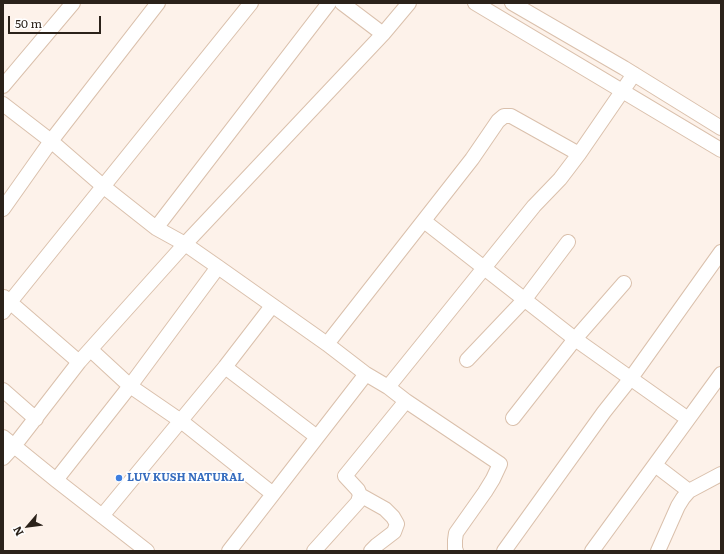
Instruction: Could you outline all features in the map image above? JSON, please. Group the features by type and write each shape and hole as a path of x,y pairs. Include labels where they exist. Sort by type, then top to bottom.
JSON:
{"street":[{"path":"3,86 74,3"},
{"path":"3,209 51,141 158,3"},
{"path":"79,362 5,304 104,187 251,3"},
{"path":"156,228 329,3"},
{"path":"342,3 383,34"},
{"path":"3,458 36,419 79,362 185,244 383,34 410,3"},
{"path":"475,3 721,150"},
{"path":"512,3 634,74 721,128"},
{"path":"388,387 534,206 560,179 634,74"},
{"path":"3,104 51,141 104,187 156,228 185,244 327,344 366,374 388,387 406,401 500,464 485,492 456,533 456,551"},
{"path":"327,344 472,159 498,121 504,116 511,116 579,154"},
{"path":"424,221 575,339 688,419"},
{"path":"467,360 525,299 568,242"},
{"path":"504,551 600,418 720,257"},
{"path":"56,480 130,386 218,267"},
{"path":"513,418 575,339 624,283"},
{"path":"102,516 225,367 272,306"},
{"path":"91,350 130,386 181,421 273,494"},
{"path":"225,367 317,437"},
{"path":"229,551 366,374"},
{"path":"592,551 721,374"},
{"path":"3,390 36,419"},
{"path":"371,551 394,532 396,524 393,517 385,509 360,495 358,490 345,476 406,401"},
{"path":"3,437 146,551"},
{"path":"655,465 689,491"},
{"path":"658,551 683,498 689,491 721,474"},
{"path":"314,551 358,502 360,495"}],"place":[{"name":"LUV KUSH NATURAL","path":"119,478"}]}
